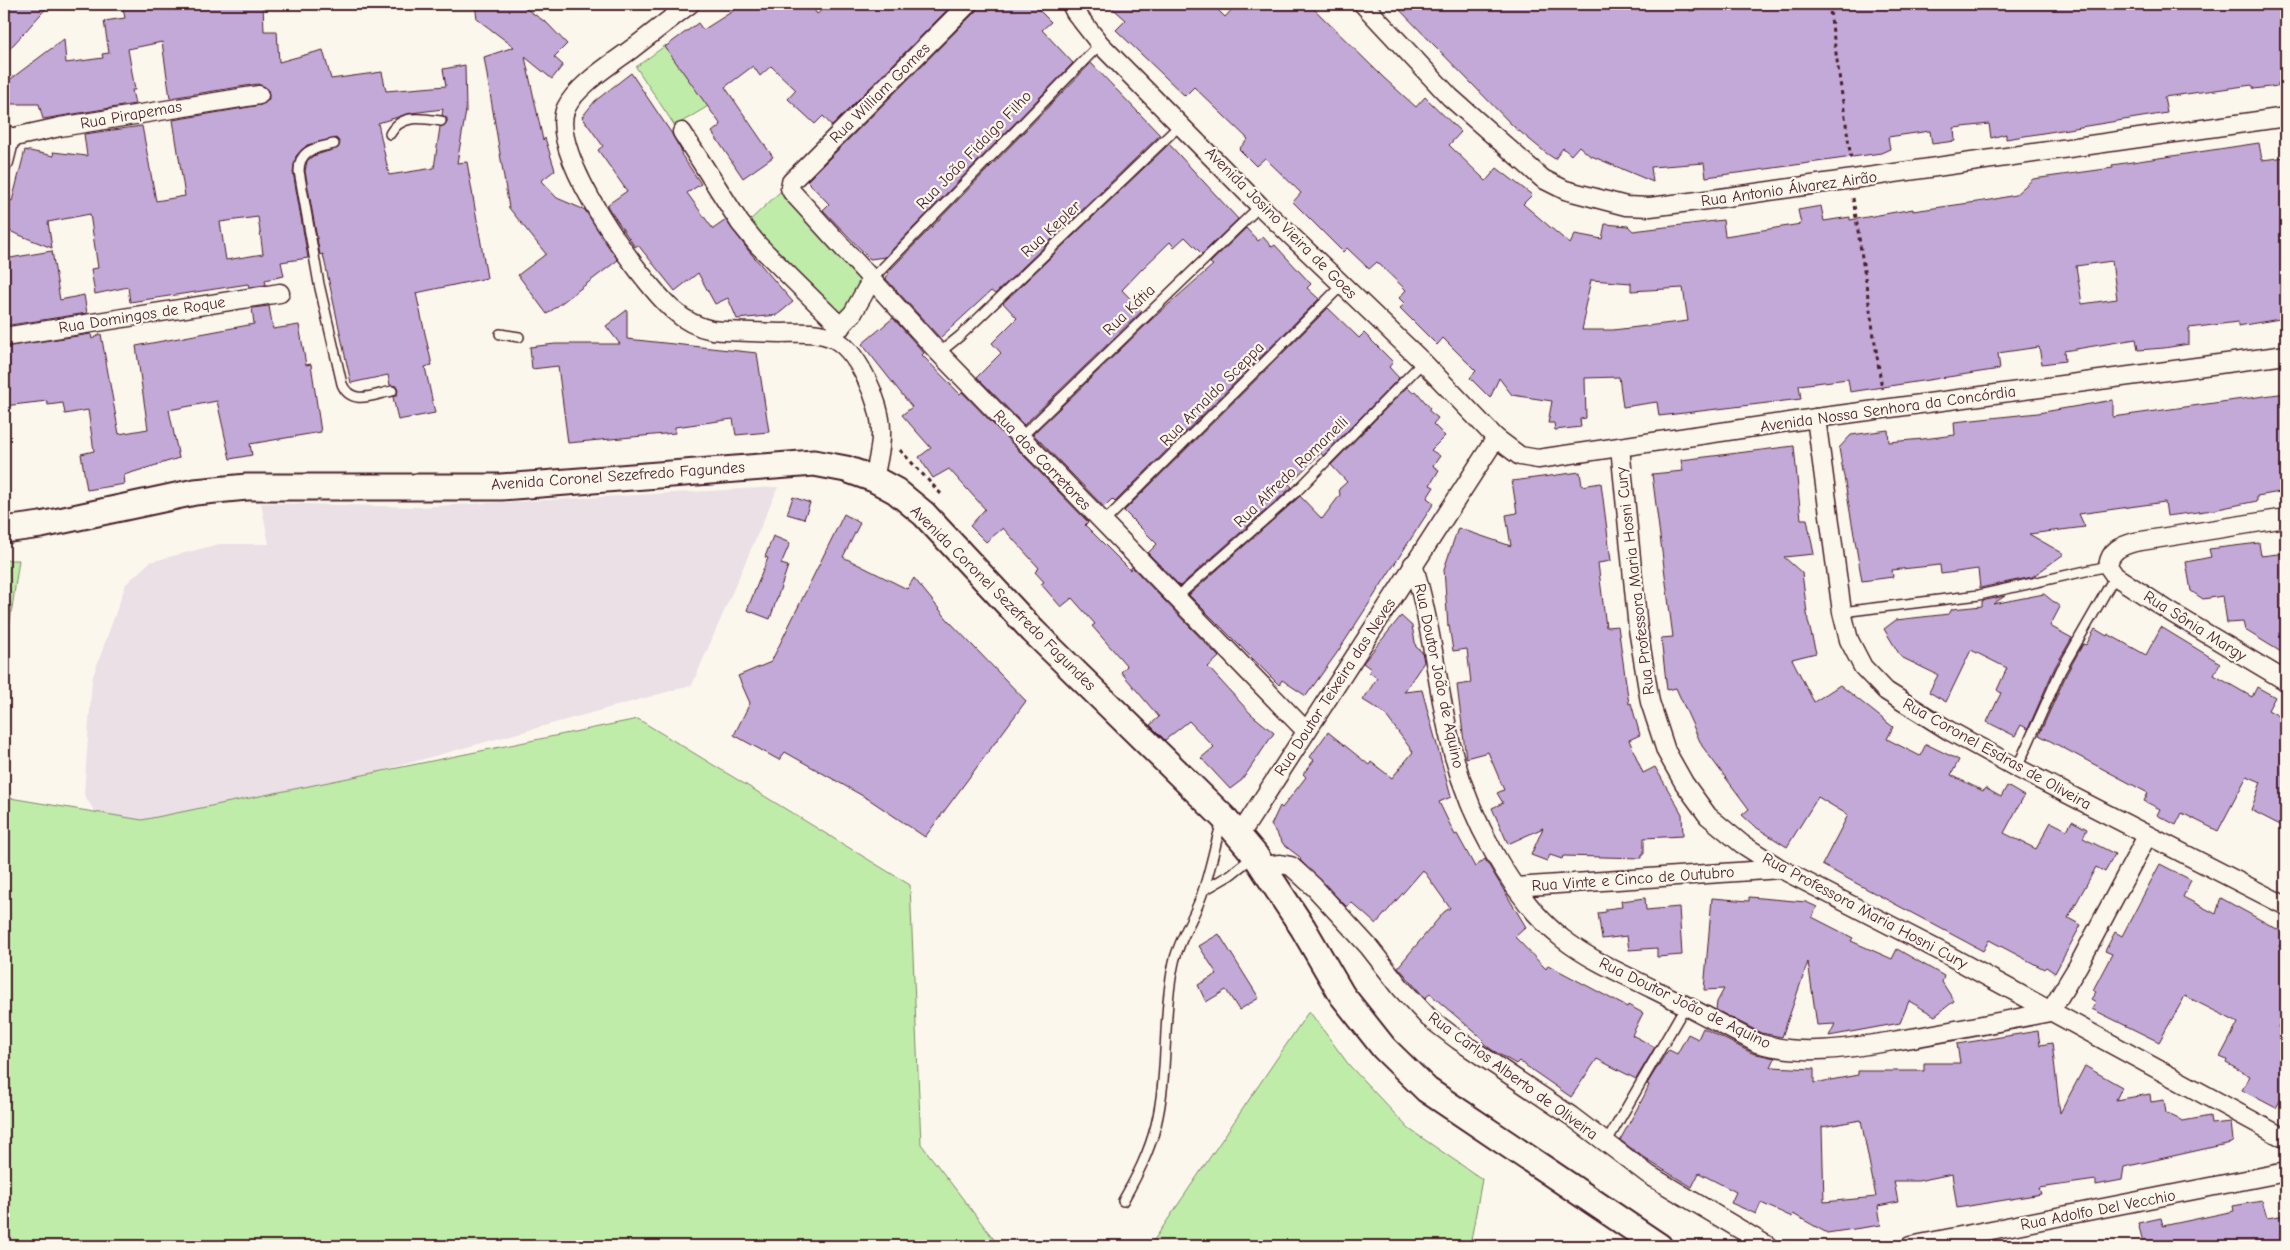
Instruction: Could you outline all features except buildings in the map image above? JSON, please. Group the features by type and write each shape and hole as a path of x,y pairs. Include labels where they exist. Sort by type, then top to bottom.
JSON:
{"main road":[{"name":"Avenida Coronel Sezefredo Fagundes","path":"4,530 41,525 195,492 246,487 501,487 814,463 846,469 874,479 896,491 924,514 1033,631 1223,817 1258,860 1303,928 1342,995 1384,1048 1427,1090 1659,1246"}],"street":[{"path":"690,4 610,65 585,86 567,106 563,129 565,144 576,172 596,208 634,265 659,295 685,319 700,327 712,330 836,332 862,299 872,279"},
{"name":"Rua William Gomes","path":"791,182 968,4"},
{"name":"Avenida Josino Vieira de Goes","path":"1072,4 1075,12 1100,44 1182,124 1260,206 1423,362 1496,438"},
{"name":"Rua Antonio Álvarez Airão","path":"1363,4 1450,97 1543,178 1565,190 1626,206 1650,207 1854,180 2286,117"},
{"name":"Rua Pirapemas","path":"7,135 260,95"},
{"path":"682,132 746,230 836,332 841,344 868,380 878,409 882,430 874,479"},
{"path":"4,162 7,135"},
{"name":"Rua dos Corretores","path":"791,182 790,188 792,192 938,353 1176,598 1236,656 1306,731"},
{"name":"Rua Domingos de Roque","path":"4,337 280,293"},
{"name":"Avenida Nossa Senhora da Concórdia","path":"1496,438 1520,456 1538,459 1816,418 2286,354"},
{"name":"Rua Coronel Esdras de Oliveira","path":"1816,418 1842,612 1849,640 1863,667 1886,691 1948,730 2017,768 2286,906"},
{"name":"Rua Doutor Teixeira das Neves","path":"1239,836 1496,438"},
{"name":"Rua Professora Maria Hosni Cury","path":"1620,447 1638,629 1650,702 1666,751 1684,783 1708,816 1742,844 1781,869 1944,953 2286,1139"},
{"path":"2112,571 2113,552 2120,546 2286,518"},
{"name":"Rua Doutor João de Aquino","path":"1413,564 1424,597 1452,751 1467,794 1492,851 1515,886 1563,939 1599,961 1757,1043 1780,1050 1804,1051 1886,1042 2050,1012"},
{"name":"Rua Sônia Margy","path":"2112,571 2196,628 2286,681"},
{"path":"2050,1012 2078,966 2147,836"},
{"name":"Rua Carlos Alberto de Oliveira","path":"1258,860 1292,866 1369,947 1400,988 1430,1018 1458,1040 1571,1116 1649,1175 1768,1246"},
{"name":"Rua Vinte e Cinco de Outubro","path":"1515,886 1781,869"},
{"name":"Rua Adolfo Del Vecchio","path":"1910,1246 2286,1172"}],"lane":[{"name":"Rua João Fidalgo Filho","path":"872,279 1100,44"},
{"path":"390,134 400,120 418,118 441,121"},
{"name":"Rua Kepler","path":"938,353 967,329 1182,124"},
{"path":"334,144 309,150 303,155 299,163 299,171 319,284 342,384 346,393 352,397 392,391"},
{"name":"Rua Kátia","path":"1021,437 1260,206"},
{"name":"Rua Arnaldo Sceppa","path":"1103,523 1342,285"},
{"path":"500,334 519,337"},
{"name":"Rua Alfredo Romanelli","path":"1176,598 1297,490 1423,362"},
{"path":"1842,612 1979,595 2112,571"},
{"path":"2017,768 2060,670 2112,571"},
{"path":"1123,1201 1144,1164 1156,1124 1162,1084 1167,1001 1175,961 1187,926 1204,890 1223,817"},
{"path":"1204,890 1258,860"},
{"path":"1606,1143 1686,1005"}],"path":[{"path":"1829,4 1854,180 1853,202 1885,409"},
{"path":"882,430 946,500"}],"shaded area":[{"path":"778,487 692,685 203,820 125,827 99,818 84,795 92,679 126,584 150,562 219,544 269,544 261,503 419,507"}],"green space":[{"path":"666,45 710,105 675,126 636,67"},
{"path":"783,189 868,285 836,320 745,225"},
{"path":"4,560 19,560 4,663"},
{"path":"638,719 910,885 921,1144 999,1246 4,1246 4,797 142,820"},
{"path":"1309,1011 1349,1065 1409,1129 1482,1179 1470,1246 1150,1246"}]}
